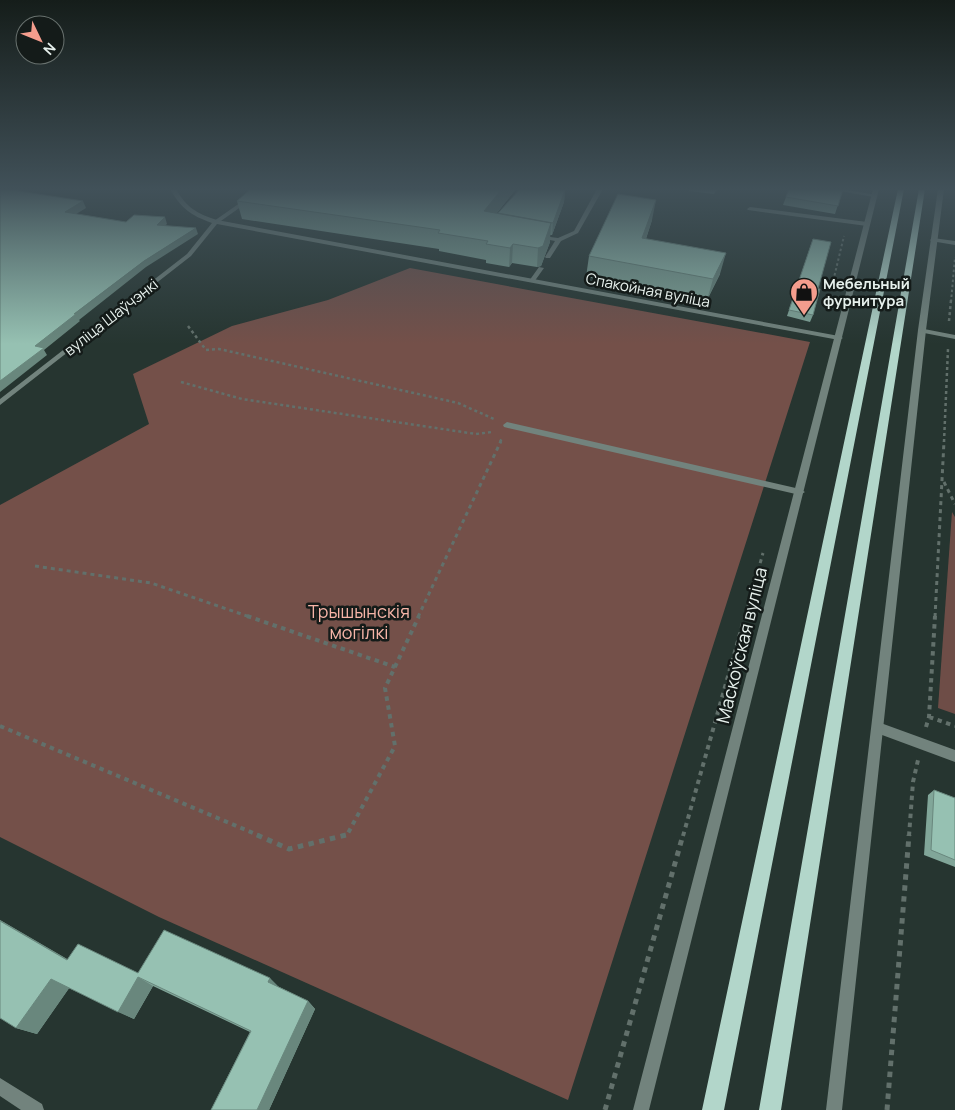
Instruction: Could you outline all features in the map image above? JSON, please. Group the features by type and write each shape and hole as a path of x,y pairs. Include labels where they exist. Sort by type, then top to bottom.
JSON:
{"main road":[{"path":"713,1110 890,241"},
{"path":"770,1110 913,241"}],"street":[{"name":"вуліца Шаўчэнкі","path":"0,403 189,256 201,241"},
{"name":"Спакойная вуліца","path":"317,241 840,338"},
{"path":"548,257 558,241"},
{"name":"Маскоўская вуліца","path":"641,1110 840,338 863,241"},
{"path":"834,1110 933,241"},
{"path":"937,241 955,244"},
{"path":"532,281 541,268"},
{"path":"922,330 952,336"},
{"path":"506,428 800,492"},
{"path":"878,728 955,756"},
{"path":"0,1086 36,1110"}],"path":[{"path":"887,1110 913,782 928,717 952,336 954,268"},
{"path":"188,326 206,350 219,348 458,403 506,428"},
{"path":"181,382 242,400 476,434 506,428"},
{"path":"0,726 289,849 348,835 395,746 385,688 506,428"},
{"path":"942,480 955,504"},
{"path":"605,1110 765,545"},
{"path":"35,566 151,583 395,667"},
{"path":"928,717 955,726"}],"shaded area":[{"path":"952,512 955,517 955,714 938,708"}],"green space":[{"name":"Трышынскія могілкі","path":"410,268 810,342 568,1100 159,917 0,837 0,505 149,424 133,374 232,326 328,300"}],"building":[{"path":"0,241 176,241 144,261 74,314 76,314 35,346 44,348 0,381"},
{"path":"488,241 545,241 543,246 538,248 513,244 510,248 486,244"},
{"path":"596,241 658,241 726,253 713,279 589,256"},
{"path":"812,241 831,242 813,315 789,310"},
{"path":"934,790 955,798 955,860 931,850"},
{"path":"0,921 67,960 78,944 138,973 164,930 270,978 268,982 308,1001 257,1110 211,1110 251,1031 138,977 118,1012 51,979 16,1028 0,1018"}],"place":[{"name":"Мебельный фурнитура","path":"804,316"}]}
